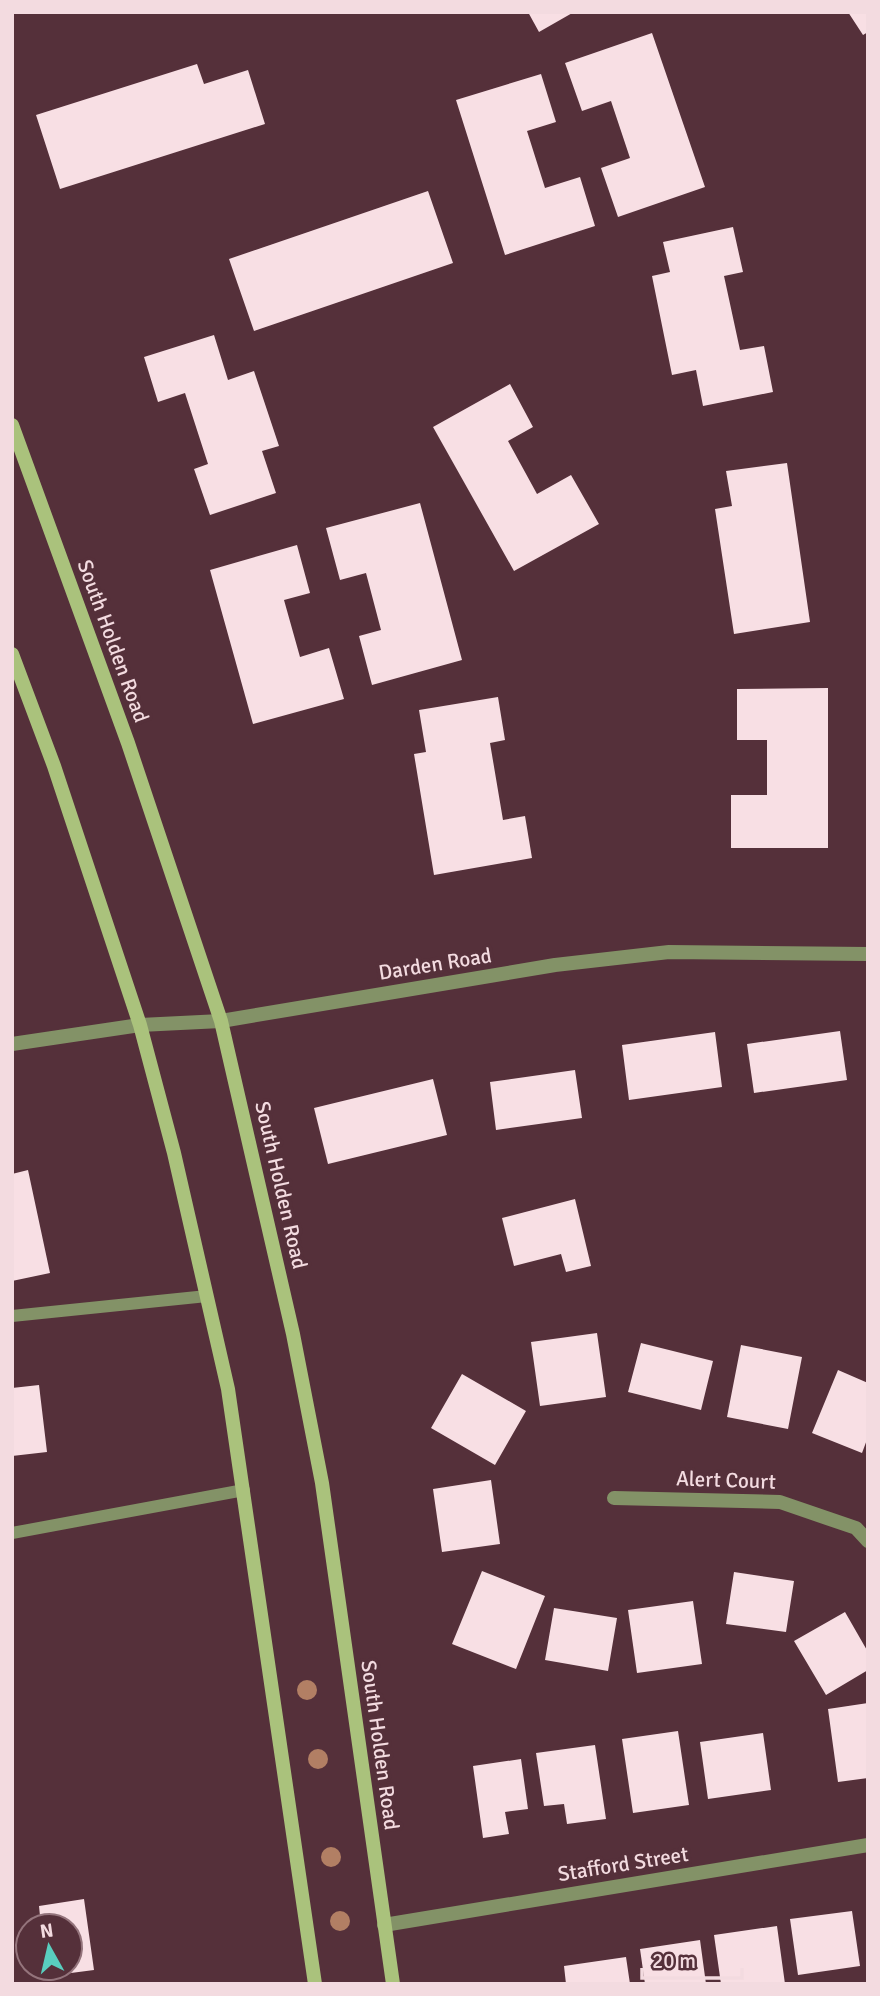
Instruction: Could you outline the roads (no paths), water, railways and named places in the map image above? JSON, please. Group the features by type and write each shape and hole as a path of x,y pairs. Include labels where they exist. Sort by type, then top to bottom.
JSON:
{"main road":[{"name":"South Holden Road","path":"12,425 128,743 221,1021 293,1334 321,1483 393,1984"},
{"path":"12,654 54,766 140,1025 174,1153 228,1388 315,1984"}],"street":[{"name":"Darden Road","path":"12,1044 140,1025 221,1021 555,965 669,952 868,954"},
{"name":"Alert Court","path":"614,1498 780,1502 856,1528 868,1541"},
{"name":"Stafford Street","path":"384,1925 868,1845"}],"lane":[{"path":"12,1317 207,1296"},
{"path":"12,1533 244,1490"}]}
